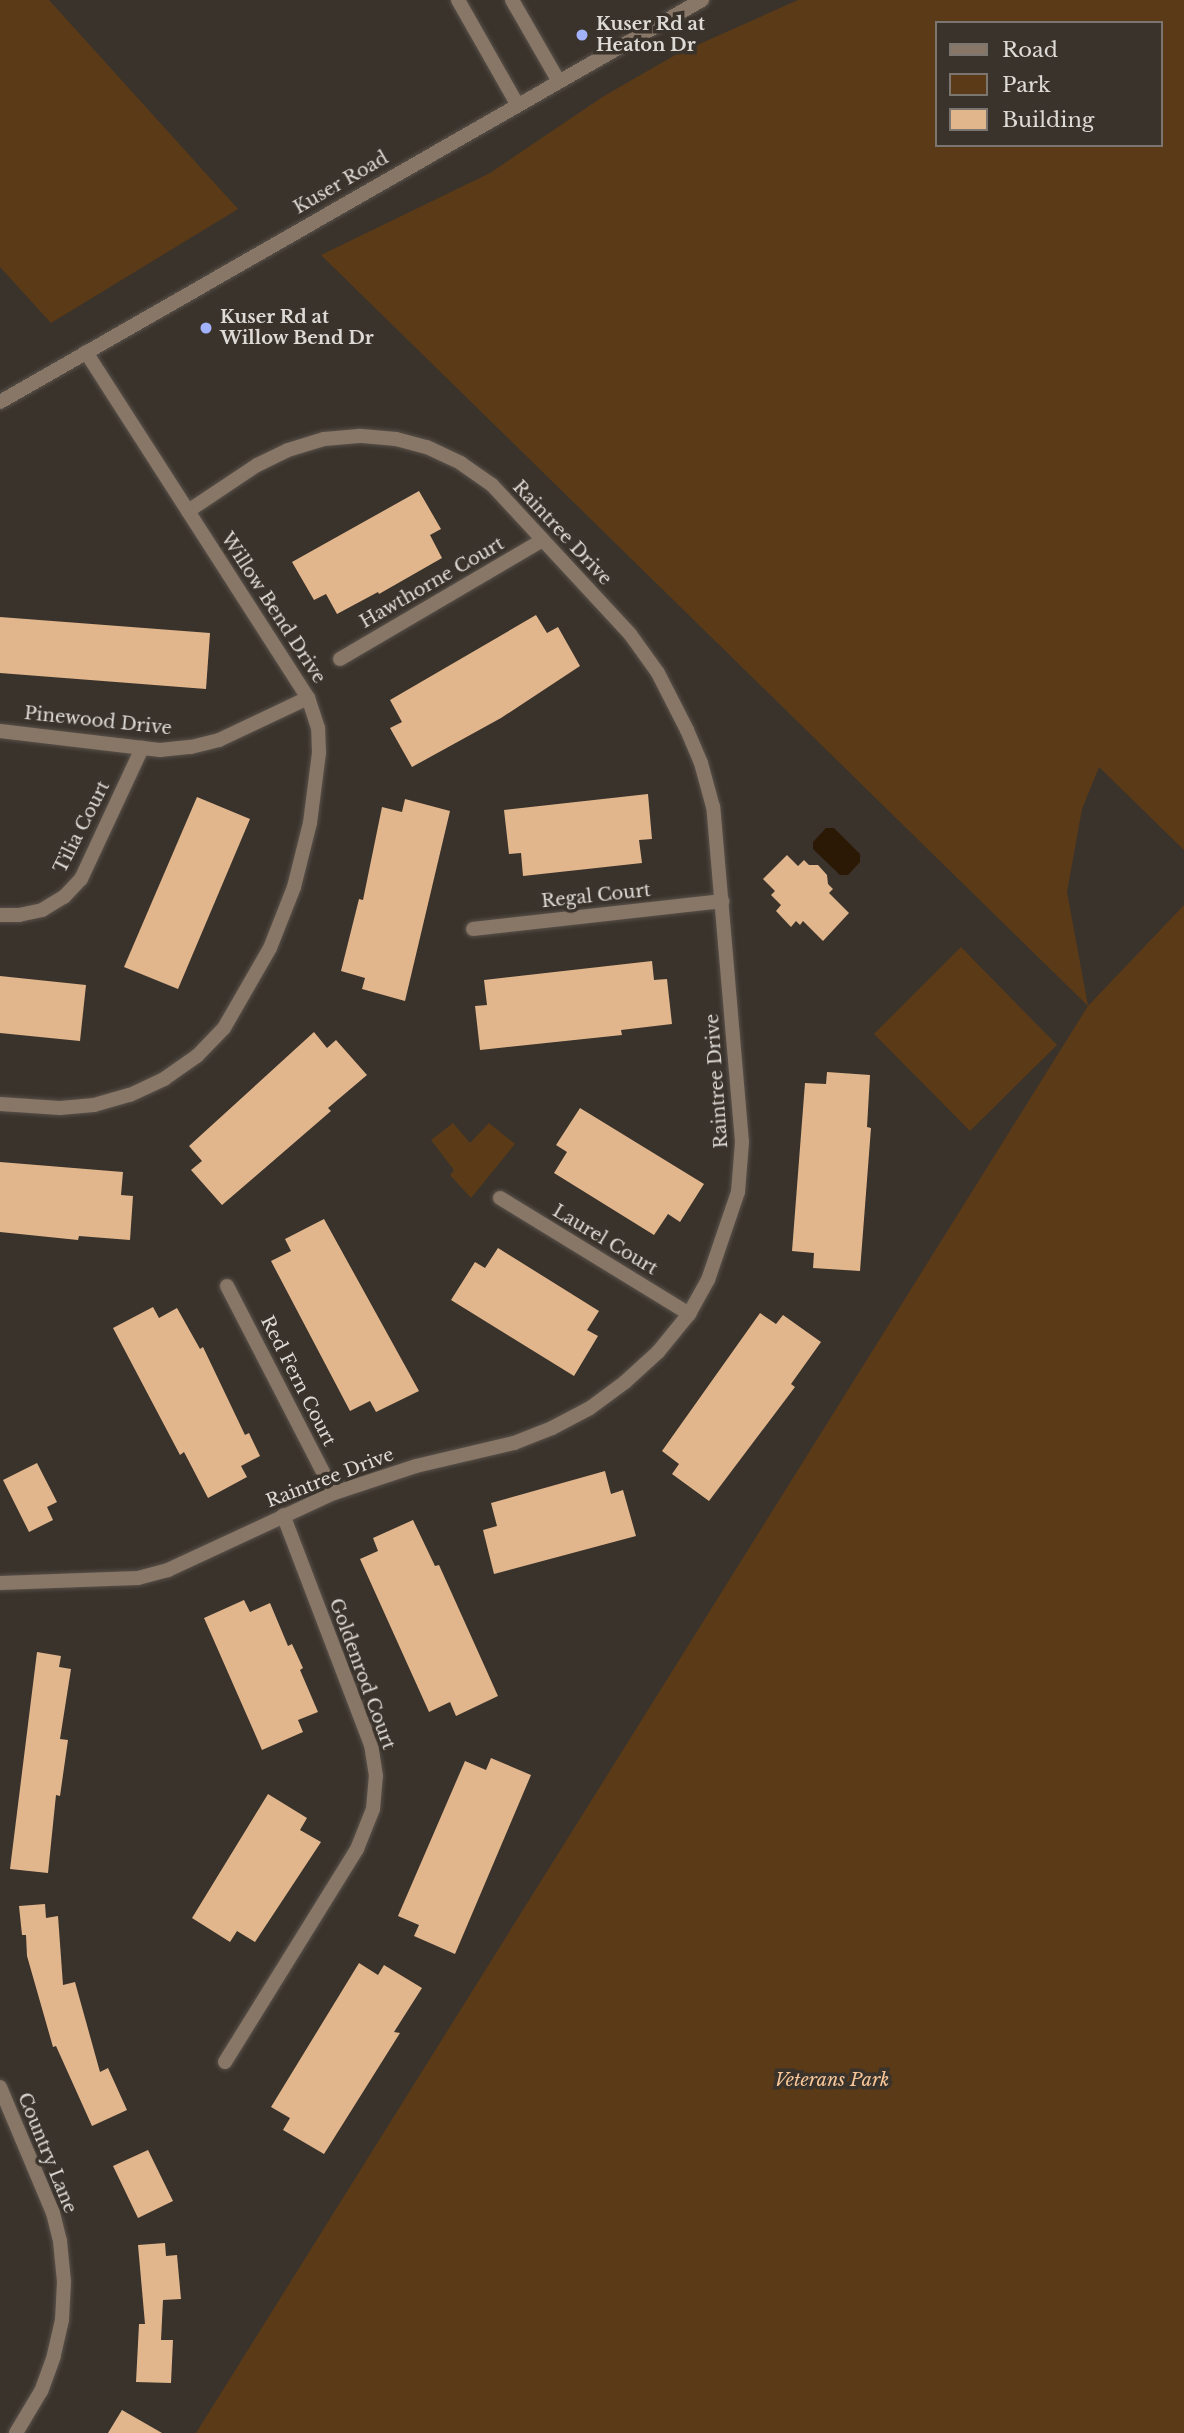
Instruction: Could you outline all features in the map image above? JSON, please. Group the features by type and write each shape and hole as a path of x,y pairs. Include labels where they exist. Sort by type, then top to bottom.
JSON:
{"street":[{"path":"458,0 517,104"},
{"path":"512,0 558,80"},
{"name":"Kuser Road","path":"0,402 558,80 702,0"},
{"name":"Willow Bend Drive","path":"0,1104 60,1108 94,1105 130,1095 164,1079 224,1028 270,948 294,887 310,823 319,753 318,727 308,698 86,352"},
{"name":"Raintree Drive","path":"0,1583 138,1578 167,1570 334,1493 416,1466 514,1443 552,1428 590,1408 625,1382 658,1352 689,1314 708,1280 738,1192 742,1142 713,807 701,763 677,710 658,673 630,634 492,485 461,463 407,442 359,436 324,439 288,450 257,465 188,512"},
{"name":"Hawthorne Court","path":"340,659 543,540"},
{"name":"Pinewood Drive","path":"0,731 142,748 191,747 219,740 308,698"},
{"name":"Tilia Court","path":"0,915 42,910 64,897 81,879 142,748"},
{"name":"Regal Court","path":"473,929 722,901"},
{"name":"Laurel Court","path":"500,1198 689,1314"},
{"name":"Red Fern Court","path":"227,1286 334,1493"},
{"name":"Goldenrod Court","path":"225,2063 357,1849 373,1809 376,1776 371,1745 283,1515"},
{"name":"Country Lane","path":"0,2087 53,2213 60,2241 64,2283 62,2320 54,2356 41,2391 16,2433"}],"green space":[{"path":"0,0 49,0 238,209 51,323 0,267"},
{"path":"798,0 1184,0 1184,850 1099,767 1082,809 1067,892 1088,1006 321,255 490,173 604,96 677,54"},
{"name":"Veterans Park","path":"1184,905 1184,2433 196,2433 1088,1006"},
{"path":"961,947 1057,1045 970,1131 874,1034"},
{"path":"453,1123 470,1143 489,1123 515,1144 471,1198 450,1175 454,1170 431,1140"}],"shaded area":[{"path":"826,828 834,828 860,854 860,862 848,875 840,875 813,849 813,842"}],"building":[{"path":"419,491 441,529 430,535 442,558 379,594 378,592 337,614 326,594 314,600 292,562"},
{"path":"536,615 547,633 558,627 580,666 501,718 412,767 390,728 402,722 390,700"},
{"path":"0,617 210,633 206,689 0,673"},
{"path":"648,794 652,839 639,840 642,863 523,876 521,853 509,854 504,810"},
{"path":"197,797 250,819 178,989 124,967"},
{"path":"405,799 450,811 405,1001 362,989 365,978 341,971 359,899 363,900 382,807 402,812"},
{"path":"787,855 798,866 804,860 809,865 818,865 827,875 828,884 833,889 829,893 849,913 823,941 803,921 800,925 796,921 791,927 776,911 781,905 771,895 775,891 763,879"},
{"path":"652,961 654,980 667,979 672,1024 621,1030 622,1035 480,1050 475,1006 487,1005 484,980"},
{"path":"0,976 86,985 80,1041 0,1033"},
{"path":"314,1032 327,1048 336,1040 367,1075 328,1108 331,1111 222,1205 191,1170 202,1161 189,1146"},
{"path":"827,1072 870,1075 867,1127 871,1128 860,1271 813,1268 814,1253 792,1251 805,1083 826,1084"},
{"path":"580,1108 704,1184 680,1222 668,1214 654,1235 554,1173 567,1152 556,1145"},
{"path":"0,1162 123,1172 121,1195 133,1196 130,1240 79,1236 78,1240 0,1232"},
{"path":"324,1219 419,1391 376,1412 370,1401 350,1411 271,1261 291,1251 285,1239"},
{"path":"498,1248 599,1311 587,1330 598,1336 574,1376 451,1300 475,1262 485,1268"},
{"path":"153,1307 159,1318 177,1308 200,1349 203,1347 245,1435 249,1433 260,1456 241,1466 247,1477 208,1498 184,1452 180,1455 113,1328"},
{"path":"760,1313 776,1324 783,1315 821,1342 791,1384 795,1387 709,1501 672,1474 679,1464 662,1451"},
{"path":"37,1463 57,1502 47,1507 53,1520 29,1532 3,1480"},
{"path":"605,1471 611,1494 623,1490 636,1536 494,1574 483,1530 497,1526 491,1503"},
{"path":"413,1520 435,1566 439,1565 498,1696 456,1716 450,1702 429,1712 360,1559 378,1551 373,1538"},
{"path":"244,1600 250,1612 270,1603 288,1646 292,1644 303,1668 300,1670 318,1712 298,1720 303,1732 262,1750 204,1618"},
{"path":"37,1652 61,1656 59,1667 71,1669 60,1739 68,1740 60,1796 56,1795 48,1873 10,1869"},
{"path":"491,1758 531,1775 455,1954 414,1936 419,1925 398,1916 465,1761 486,1770"},
{"path":"268,1794 307,1818 300,1830 321,1842 255,1942 237,1931 230,1942 192,1918"},
{"path":"45,1904 46,1918 58,1916 63,1985 75,1982 100,2072 108,2068 127,2110 92,2126 56,2046 53,2047 27,1956 26,1935 22,1935 19,1906"},
{"path":"359,1963 378,1975 384,1965 422,1988 394,2032 400,2033 324,2154 283,2130 290,2118 271,2107"},
{"path":"148,2150 173,2201 138,2218 113,2166"},
{"path":"165,2243 166,2256 177,2255 181,2299 163,2300 161,2340 173,2340 171,2383 136,2382 139,2324 145,2324 138,2245"},
{"path":"122,2410 162,2433 108,2433"}],"place":[{"name":"Kuser Rd at Heaton Dr","path":"582,35"},
{"name":"Kuser Rd at Willow Bend Dr","path":"206,328"}]}
